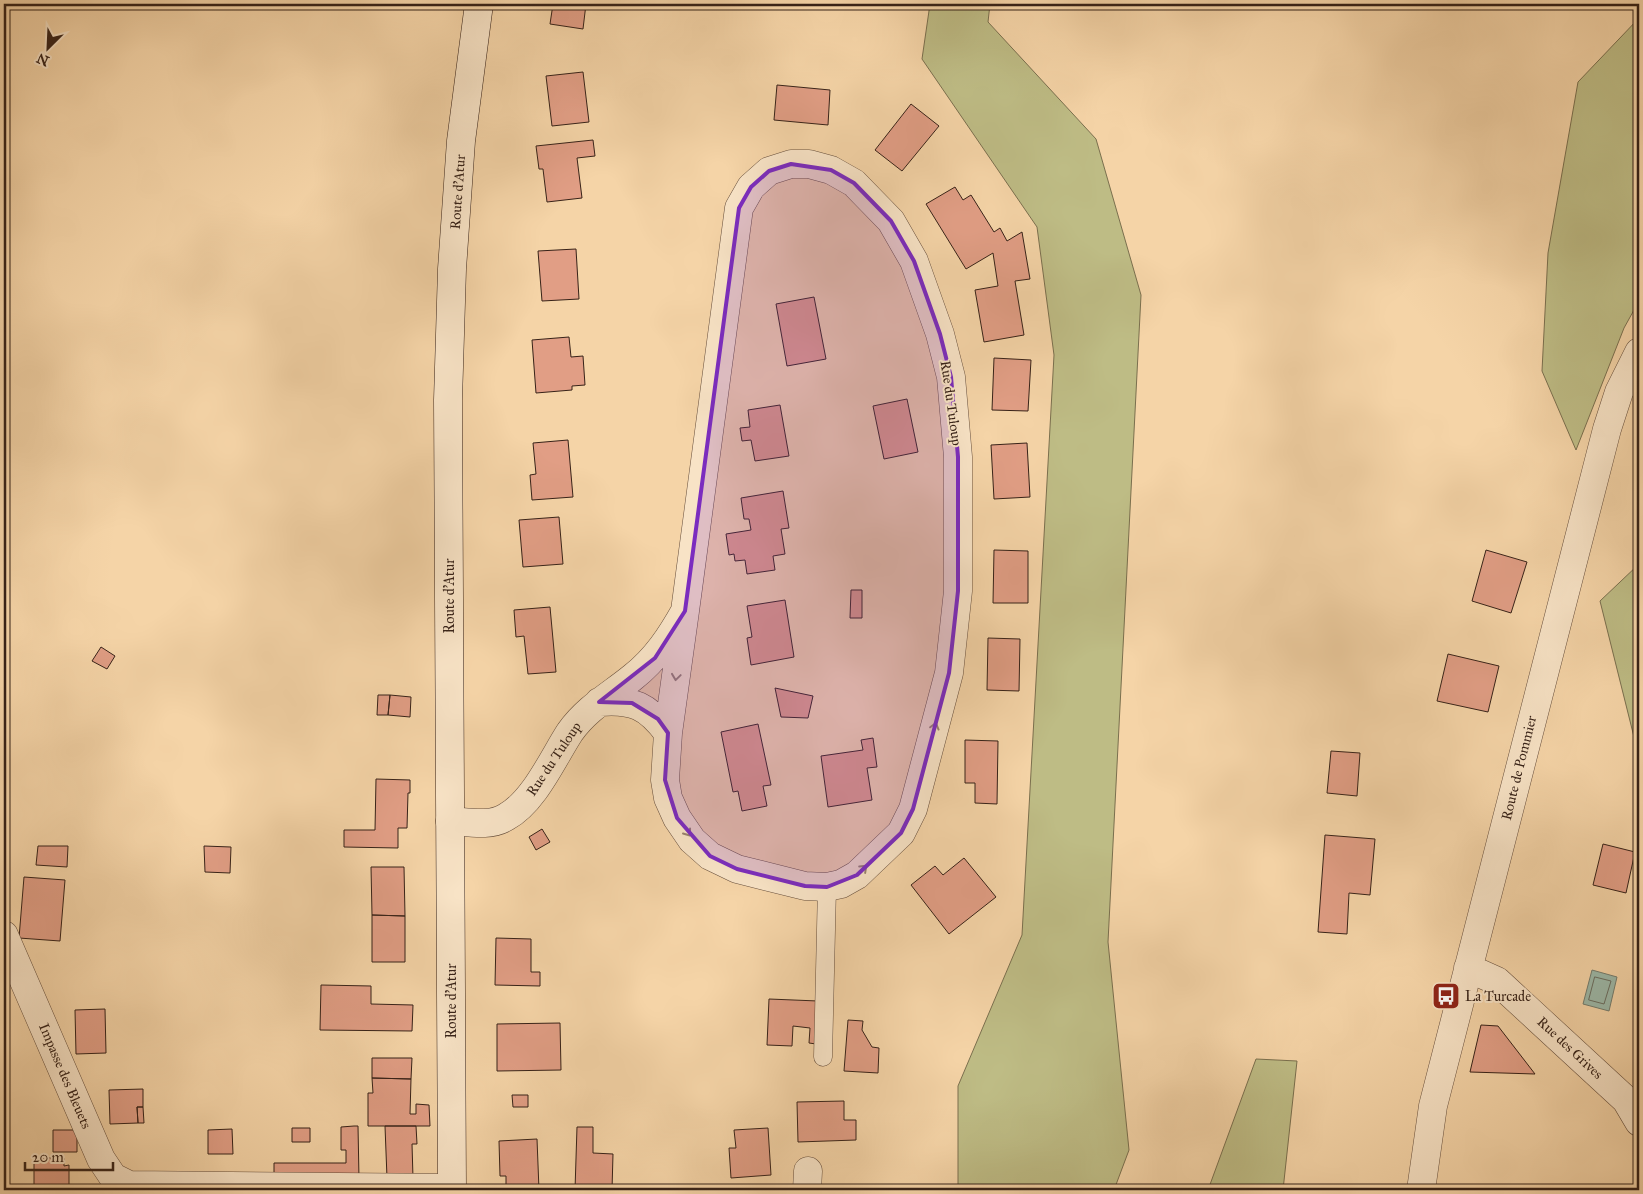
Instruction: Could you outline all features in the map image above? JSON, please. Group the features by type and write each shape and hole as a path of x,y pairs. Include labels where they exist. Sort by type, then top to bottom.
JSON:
{"street":[{"name":"Route d'Atur","path":"452,1189 448,400 452,269 462,141 479,4"},
{"name":"Rue du Tuloup","path":"791,164 809,164 831,170 854,183 891,221 914,261 940,334 948,368 958,457 958,591 948,673 913,809 901,833 856,875 841,884 827,887 805,886 737,869 710,856 692,840 677,818 668,798 666,780 668,733 685,611 739,208 751,187 769,171 791,164"},
{"name":"Route de Pommier","path":"1421,1190 1433,1106 1607,429 1620,392 1639,352"},
{"name":"Rue du Tuloup","path":"450,821 488,823 506,818 519,808 543,777 570,732 584,714 655,658 671,637 685,611"},
{"path":"599,702 632,703 646,709 658,719 668,733"},
{"name":"Impasse des Bleuets","path":"4,935 101,1159 113,1177 129,1185 452,1189"},
{"name":"Rue des Grives","path":"1468,968 1497,981 1626,1100 1639,1122"}],"lane":[{"path":"823,1057 827,887"}],"highlighted area":[{"path":"791,164 831,170 854,183 891,221 914,261 940,334 951,377 958,457 958,591 949,673 913,809 901,833 857,875 827,887 805,886 737,869 710,856 677,818 665,780 668,733 658,719 632,703 599,702 655,658 685,611 739,208 751,187 769,171"}],"shaded area":[{"path":"930,4 990,4 988,22 1096,139 1141,295 1108,942 1129,1150 1114,1190 958,1190 958,1086 1022,935 1054,355 1037,227 922,59"},
{"path":"1639,18 1639,301 1624,328 1576,450 1542,371 1548,253 1578,82"},
{"path":"1639,564 1639,757 1600,601"},
{"path":"1256,1059 1297,1061 1283,1190 1208,1190"}],"water":[{"path":"1592,970 1617,977 1609,1011 1583,1004"}],"building":[{"path":"553,4 586,4 583,29 550,24"},
{"path":"583,72 589,122 552,126 546,76"},
{"path":"777,85 830,90 828,125 774,120"},
{"path":"911,104 939,126 902,171 875,150"},
{"path":"593,140 595,156 577,158 582,198 547,202 543,169 539,169 536,146"},
{"path":"955,187 963,200 971,195 994,232 1000,228 1007,241 1022,232 1030,279 1015,281 1024,335 984,342 975,290 998,286 993,253 966,269 926,204"},
{"path":"576,249 579,299 542,301 538,251"},
{"path":"814,297 826,359 787,366 776,304"},
{"path":"569,337 571,357 583,356 585,385 572,386 572,390 536,393 532,340"},
{"path":"994,358 1031,360 1028,411 992,410"},
{"path":"907,399 918,452 884,459 873,406"},
{"path":"780,405 789,456 755,461 751,440 742,441 740,428 750,427 748,410"},
{"path":"568,440 573,497 532,500 530,475 536,474 533,443"},
{"path":"1027,443 1030,497 994,499 991,445"},
{"path":"783,491 789,528 781,529 785,554 773,556 775,570 747,574 745,560 735,561 734,554 729,555 726,534 751,530 749,519 744,519 741,498"},
{"path":"559,517 563,564 523,567 519,520"},
{"path":"994,550 1028,551 1028,603 993,603"},
{"path":"1486,550 1527,562 1511,613 1472,601"},
{"path":"851,590 862,590 862,618 850,618"},
{"path":"785,600 794,657 751,665 747,638 752,637 747,606"},
{"path":"550,607 556,672 528,674 524,636 516,637 514,610"},
{"path":"988,638 1020,639 1019,691 987,690"},
{"path":"101,647 115,656 107,669 92,661"},
{"path":"1448,654 1499,666 1488,712 1437,701"},
{"path":"775,688 813,696 808,718 781,717"},
{"path":"378,695 390,695 388,715 377,715"},
{"path":"390,695 411,697 410,717 388,715"},
{"path":"758,724 771,785 763,786 767,806 742,811 738,791 733,792 721,732"},
{"path":"873,738 877,767 867,768 872,800 828,807 821,756 863,750 861,740"},
{"path":"965,740 998,741 997,804 975,803 975,783 965,783"},
{"path":"1331,751 1360,753 1357,796 1327,793"},
{"path":"376,779 410,780 407,828 398,828 398,848 344,847 344,830 375,830"},
{"path":"542,829 550,842 536,850 529,837"},
{"path":"1325,835 1375,839 1370,895 1349,893 1347,934 1318,932"},
{"path":"1603,844 1635,852 1626,893 1593,885"},
{"path":"38,846 68,846 67,867 36,865"},
{"path":"204,846 231,847 230,873 205,872"},
{"path":"964,858 996,897 949,934 911,885 935,866 943,875"},
{"path":"371,867 404,867 405,916 372,915"},
{"path":"24,877 65,880 60,941 19,938"},
{"path":"372,915 405,916 405,962 372,962"},
{"path":"496,938 531,939 531,972 540,972 540,986 495,985"},
{"path":"321,985 371,986 371,1004 413,1005 412,1031 320,1030"},
{"path":"769,999 818,1001 816,1044 809,1043 810,1028 793,1026 792,1046 767,1045"},
{"path":"105,1009 106,1053 76,1054 75,1010"},
{"path":"848,1020 863,1021 862,1030 872,1047 879,1048 878,1073 844,1071"},
{"path":"560,1023 561,1070 497,1071 497,1024"},
{"path":"1481,1025 1498,1026 1535,1074 1470,1072"},
{"path":"372,1058 412,1058 411,1079 372,1078"},
{"path":"372,1078 411,1079 410,1114 416,1114 416,1104 429,1105 430,1126 368,1126 368,1093 373,1093"},
{"path":"143,1089 143,1107 137,1107 138,1123 110,1124 109,1090"},
{"path":"512,1095 528,1095 528,1107 513,1107"},
{"path":"844,1101 844,1120 856,1120 856,1140 798,1142 797,1102"},
{"path":"137,1107 143,1107 144,1123 138,1123"},
{"path":"358,1126 359,1179 274,1178 274,1163 346,1163 346,1150 341,1150 341,1127"},
{"path":"385,1126 416,1126 417,1144 412,1144 413,1178 387,1178"},
{"path":"577,1127 593,1127 593,1153 613,1154 612,1190 575,1190"},
{"path":"292,1128 310,1128 310,1142 292,1142"},
{"path":"768,1128 771,1175 731,1178 729,1148 736,1148 734,1130"},
{"path":"232,1129 233,1154 208,1154 208,1130"},
{"path":"53,1130 77,1130 77,1152 53,1152"},
{"path":"537,1139 539,1190 506,1190 506,1176 500,1176 499,1141"},
{"path":"34,1158 64,1158 64,1166 69,1165 69,1190 34,1190"}],"place":[{"name":"La Turcade","path":"1446,996"}]}
